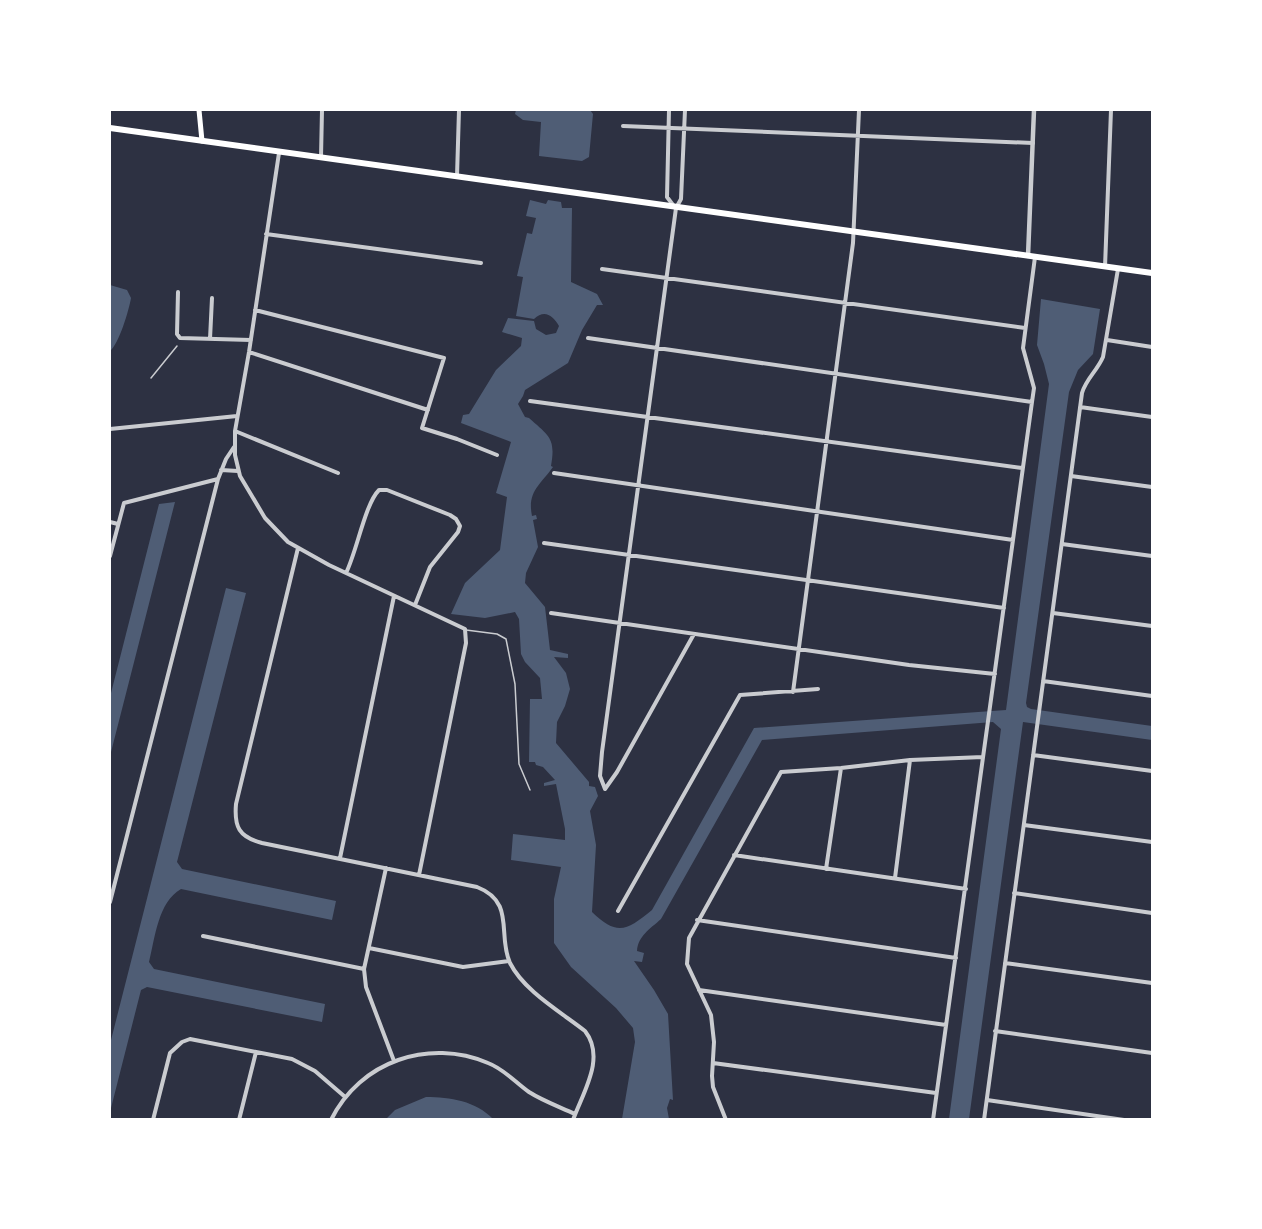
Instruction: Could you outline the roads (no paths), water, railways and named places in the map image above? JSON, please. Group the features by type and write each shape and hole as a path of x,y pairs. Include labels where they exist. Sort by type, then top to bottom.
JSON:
{"main road":[{"path":"199,110 202,141"},
{"path":"110,128 1152,273"}],"street":[{"path":"321,158 322,110"},
{"path":"457,177 459,110"},
{"path":"669,110 667,197 676,208"},
{"path":"685,110 681,199 676,208 666,278 601,763 600,776 605,789 694,634"},
{"path":"793,692 854,232 859,110"},
{"path":"933,1119 1034,387 1023,348 1032,257 1034,110"},
{"path":"1105,267 1111,110"},
{"path":"623,126 1033,143"},
{"path":"279,153 235,431 234,446 238,471 265,518 288,542 346,573 465,629 466,643 418,875"},
{"path":"266,234 481,263"},
{"path":"602,269 1025,328"},
{"path":"984,1119 1080,407 1085,383 1099,366 1107,340 1118,269"},
{"path":"178,292 177,334 180,338 251,340"},
{"path":"210,339 212,298"},
{"path":"255,310 444,358 422,428 497,455"},
{"path":"588,338 1032,402"},
{"path":"1107,340 1152,347"},
{"path":"249,352 428,410"},
{"path":"530,401 1022,468"},
{"path":"1080,407 1152,417"},
{"path":"110,429 237,416"},
{"path":"235,431 338,473"},
{"path":"110,902 218,479 234,446"},
{"path":"221,470 238,471"},
{"path":"554,473 1013,540"},
{"path":"1071,476 1152,487"},
{"path":"110,556 124,502 218,479"},
{"path":"346,573 357,548 370,503 379,490 387,490 450,515 460,526 458,532 430,567 415,605"},
{"path":"110,522 118,524"},
{"path":"544,543 1004,608"},
{"path":"1062,544 1152,556"},
{"path":"298,548 236,804 237,825 242,834 250,840 477,887 487,891 495,899 503,918 509,961 519,978 591,1038 595,1057 587,1085 573,1119"},
{"path":"340,858 394,596"},
{"path":"551,613 909,665 994,674"},
{"path":"1053,613 1152,626"},
{"path":"1043,681 1152,696"},
{"path":"618,911 740,695 818,689"},
{"path":"1033,755 1152,771"},
{"path":"726,1119 713,1087 714,1042 711,1015 687,964 689,939 697,920 781,772 910,760 983,757"},
{"path":"896,878 910,760"},
{"path":"826,869 841,768"},
{"path":"1024,825 1152,843"},
{"path":"734,855 966,889"},
{"path":"386,868 364,969 366,987 393,1061"},
{"path":"1014,893 1152,913"},
{"path":"697,920 956,958"},
{"path":"203,936 364,969"},
{"path":"369,948 463,967 509,961"},
{"path":"1005,963 1152,983"},
{"path":"698,990 946,1025"},
{"path":"995,1031 1152,1053"},
{"path":"153,1119 170,1053 182,1042 190,1039 292,1059 315,1071 344,1096"},
{"path":"239,1119 256,1052"},
{"path":"331,1119 344,1096 372,1072 393,1061 434,1052 454,1053 489,1063 530,1092 575,1114"},
{"path":"713,1062 936,1093"},
{"path":"987,1100 1124,1119"}],"lane":[{"path":"151,378 177,346"},
{"path":"465,629 497,634 506,639 515,684 519,764 530,790"}],"water":[{"path":"516,110 590,110 593,114 589,157 582,161 539,156 541,122 523,120 515,114"},
{"path":"530,200 546,204 548,200 561,202 562,208 572,208 571,282 597,294 603,305 597,305 582,330 568,363 525,390 518,404 525,417 546,434 552,443 551,466 553,467 536,489 531,501 532,516 536,515 537,519 533,520 538,547 526,573 525,583 545,607 550,650 568,654 568,658 554,657 566,673 570,689 557,722 556,743 589,782 589,786 595,787 598,796 590,811 596,845 592,912 616,928 629,926 652,910 754,728 1006,710 1049,384 1037,345 1041,299 1100,309 1093,354 1078,370 1069,392 1026,703 1031,709 1152,726 1152,740 1023,722 969,1119 949,1119 1001,729 993,722 762,740 661,919 645,933 638,946 637,951 644,953 642,962 634,961 668,1014 673,1100 670,1099 667,1108 669,1119 622,1119 635,1042 633,1028 616,1008 571,967 554,943 554,899 561,867 511,860 513,834 565,840 556,784 544,786 544,783 555,780 543,767 536,765 535,762 529,762 530,699 542,699 540,678 525,662 521,654 519,619 515,612 485,618 451,614 465,583 500,550 507,497 496,493 511,442 461,423 463,415 469,414 496,370 521,346 522,338 502,332 508,318 534,321 536,329 546,335 556,333 559,326 554,319 545,314 534,319 516,316 523,277 517,276 527,233 532,234 536,218 526,216"},
{"path":"110,285 127,290 131,298 120,334 110,351"},
{"path":"175,502 110,756 110,697 159,504"},
{"path":"226,588 246,593 177,862 182,869 336,901 332,920 181,889 173,895 162,911 149,962 154,969 325,1004 322,1022 147,987 141,990 110,1112 110,1044"},
{"path":"426,1097 462,1101 479,1108 493,1119 386,1119 395,1110"}]}
